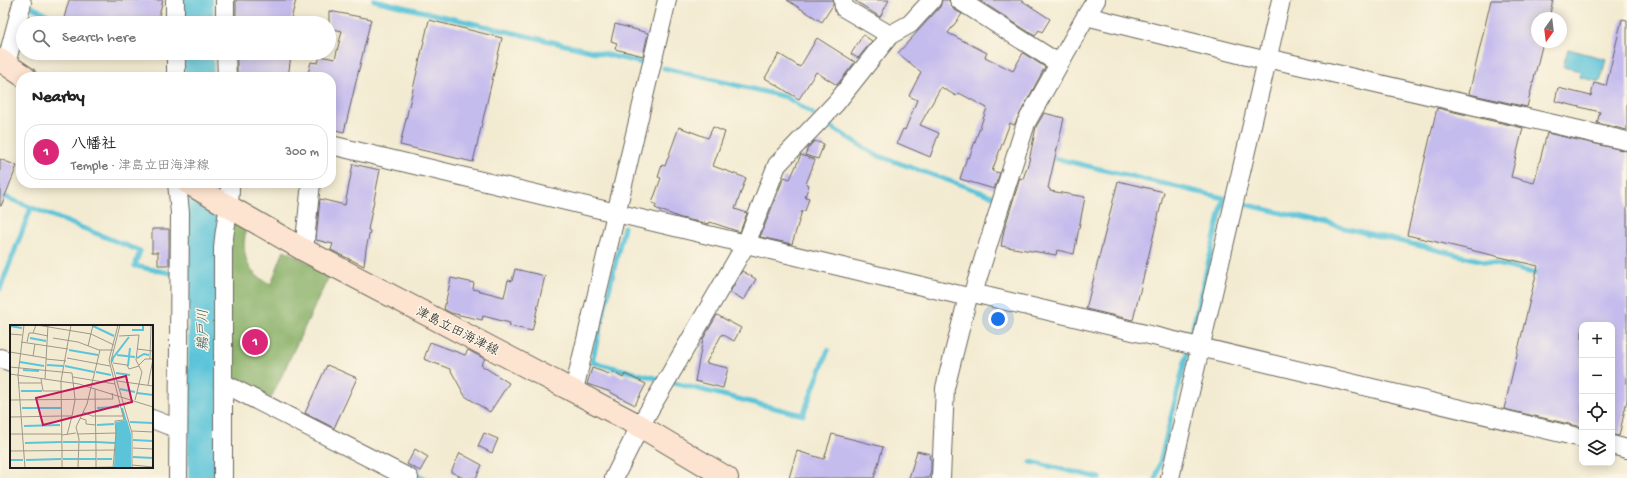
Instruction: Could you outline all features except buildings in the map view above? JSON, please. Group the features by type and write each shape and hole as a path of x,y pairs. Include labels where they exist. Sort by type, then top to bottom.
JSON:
{"main road":[{"path":"3,62 18,72"},
{"name":"津島立田海津線","path":"197,188 304,250 574,390 640,426 727,478"}],"street":[{"path":"175,0 175,16"},
{"path":"224,0 225,16"},
{"path":"574,390 667,0"},
{"path":"843,0 844,8 890,36"},
{"path":"614,478 640,426 746,244 777,165 836,103 890,36 910,24 932,0"},
{"path":"959,0 1058,63"},
{"path":"941,478 945,388 970,295 1026,123 1058,63 1096,0"},
{"path":"1170,478 1199,347 1281,0"},
{"path":"18,16 22,3"},
{"path":"1086,16 1627,141"},
{"path":"3,62 16,22"},
{"path":"176,60 176,72"},
{"path":"226,60 227,72"},
{"path":"336,146 746,244 1199,347 1579,437"},
{"path":"178,188 180,213 178,478"},
{"path":"223,478 222,250 229,188"},
{"path":"304,250 310,188"},
{"path":"0,358 10,362"},
{"path":"222,383 409,478"},
{"path":"153,419 178,429"},
{"path":"1615,446 1627,449"}],"green space":[{"path":"231,222 243,225 245,230 245,254 249,266 259,278 271,284 284,250 330,274 271,398 227,377"}],"water":[{"path":"1568,49 1606,59 1600,82 1579,77 1580,71 1563,67"}],"waterway":[{"name":"鵜戸川","path":"198,0 199,16"},
{"path":"374,0 646,64"},
{"path":"32,7 50,16"},
{"name":"鵜戸川","path":"199,60 199,72"},
{"path":"664,68 786,97 813,114"},
{"path":"831,127 876,155 995,197 996,193"},
{"path":"1049,157 1224,198 1190,339"},
{"name":"鵜戸川","path":"201,188 203,237 203,478"},
{"path":"0,195 140,251 135,266 175,274"},
{"path":"1244,204 1542,275"},
{"path":"0,289 31,208"},
{"path":"624,227 592,362 659,379"},
{"path":"674,383 803,415 828,350"},
{"path":"1156,478 1187,353"},
{"path":"203,377 216,378"},
{"path":"1031,462 1100,478"},
{"path":"412,472 424,478"}],"place":[{"name":"八幡社","path":"255,342"}]}
